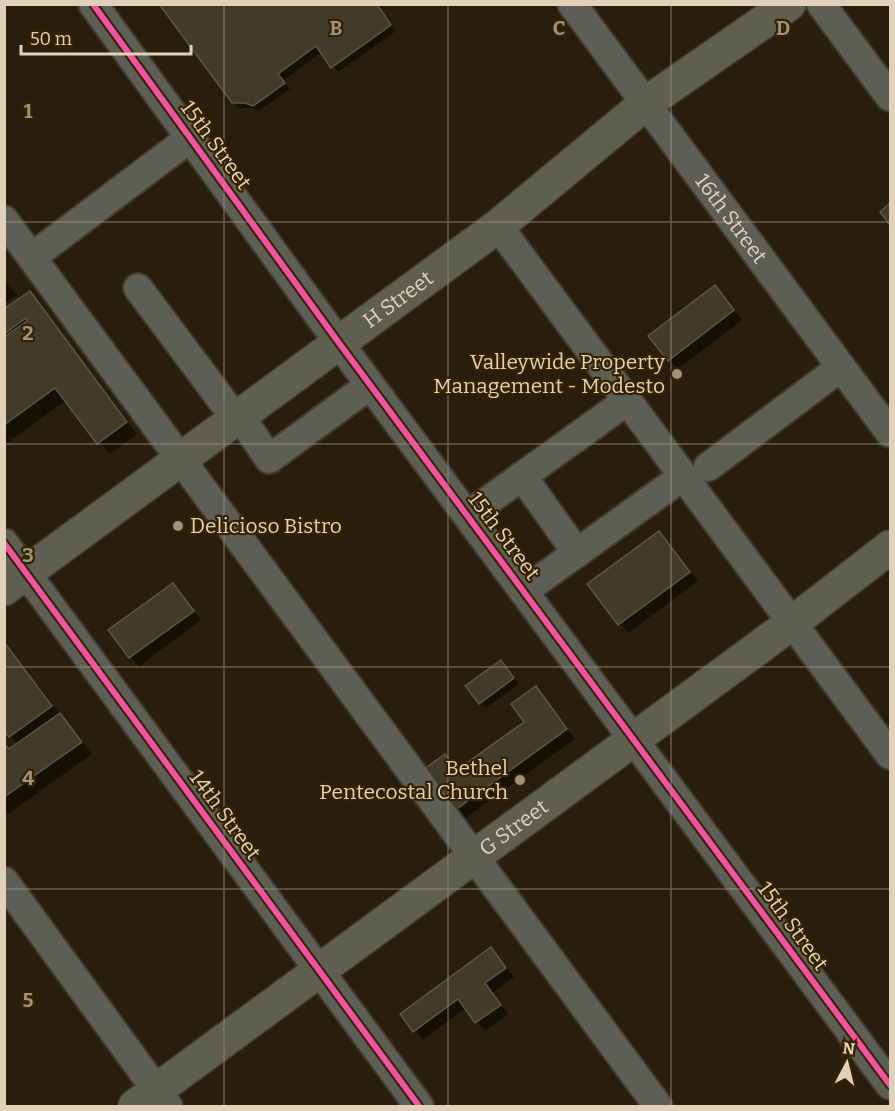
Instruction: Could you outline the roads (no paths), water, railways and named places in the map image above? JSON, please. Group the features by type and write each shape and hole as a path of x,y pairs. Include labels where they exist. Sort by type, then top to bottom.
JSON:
{"main road":[{"name":"H Street","path":"15,581 498,226 645,104 789,4"},
{"name":"G Street","path":"153,1101 319,971 792,623 891,547"}],"street":[{"name":"15th Street","path":"93,4 370,385 891,1085"},
{"name":"16th Street","path":"572,4 891,433"},
{"path":"821,4 891,97"},
{"path":"32,257 190,138"},
{"path":"498,226 627,401 695,472 792,623 891,755"},
{"path":"7,228 32,257 658,1107"},
{"path":"138,288 269,459 370,385"},
{"path":"524,591 842,367"},
{"path":"468,515 627,401"},
{"path":"522,476 577,553"},
{"name":"14th Street","path":"4,543 15,581 319,971 419,1107"},
{"path":"4,881 153,1101"}],"place":[{"name":"Valleywide Property Management - Modesto","path":"677,374"},
{"name":"Delicioso Bistro","path":"178,526"},
{"name":"Bethel Pentecostal Church","path":"520,780"}]}
